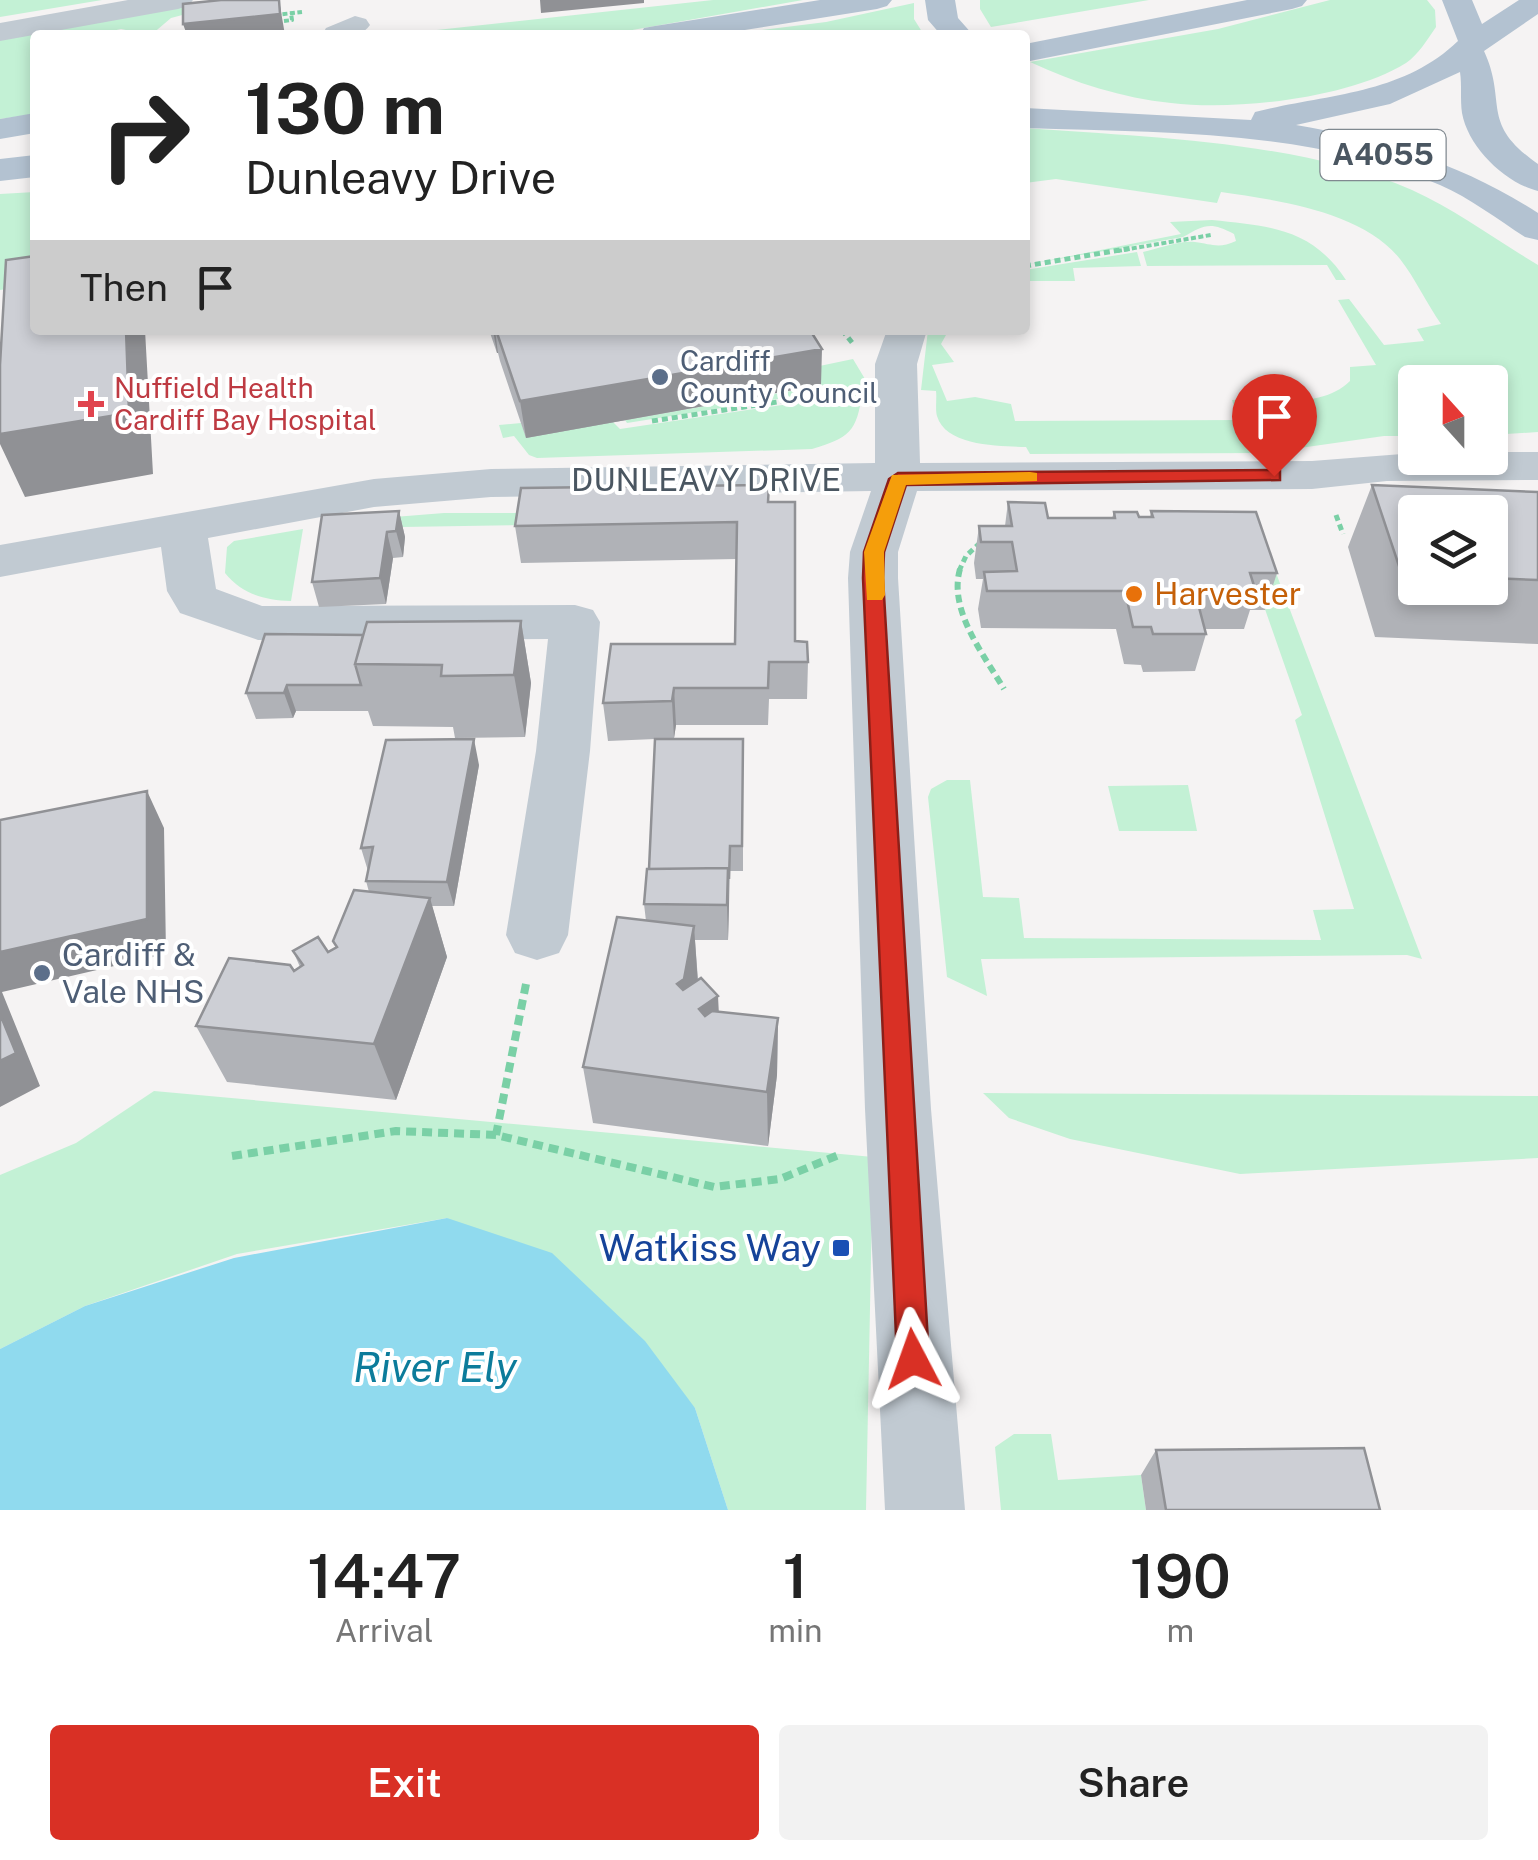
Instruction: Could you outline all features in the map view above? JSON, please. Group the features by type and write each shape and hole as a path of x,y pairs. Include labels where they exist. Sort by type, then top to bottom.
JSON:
{"main road":[{"path":"686,30 877,0"},
{"path":"940,0 943,20 953,30"},
{"path":"1030,52 1202,0"},
{"path":"1030,53 1292,0"},
{"path":"1456,0 1471,47"},
{"path":"1030,118 1214,124 1290,116 1363,102 1396,91 1538,1"},
{"name":"A4055","path":"1471,47 1479,73 1479,114 1487,133 1538,180"},
{"path":"1030,58 1095,103 1214,124"},
{"path":"0,129 30,124"},
{"name":"A4055","path":"1214,124 1410,162 1467,185 1538,229"},
{"path":"0,147 30,144"},
{"path":"0,170 30,167"},
{"path":"0,179 30,177"}],"street":[{"path":"0,32 178,0"},
{"path":"167,30 173,23 205,18"},
{"path":"905,335 896,364 898,479 874,552 873,578 896,1074 925,1510"},
{"name":"DUNLEAVY DRIVE","path":"0,561 374,493 490,483 1312,475 1387,467 1538,466"},
{"path":"182,527 192,591 198,601 258,623 575,622 563,751 532,958"}],"path":[{"path":"260,16 307,12"},
{"path":"284,21 292,20 291,14"},
{"path":"1030,265 1211,235"},
{"path":"846,335 860,352"},
{"path":"652,421 853,390"},
{"path":"1336,516 1342,534"},
{"path":"990,538 964,558 956,580 972,636 1004,689"},
{"path":"496,1135 532,958"},
{"path":"232,1156 396,1131 496,1135 714,1187 789,1179 856,1148"}],"green space":[{"path":"0,0 102,0 0,17"},
{"path":"215,0 239,0 171,18 157,30 54,30"},
{"path":"713,0 803,0 632,30 437,30"},
{"path":"980,0 1149,0 991,27 980,9"},
{"path":"1330,0 1427,0 1435,10 1436,27 1410,60 1383,75 1324,93 1260,103 1198,105 1135,97 1081,83 1030,62 1218,29"},
{"path":"914,3 914,19 921,30 763,30 826,22"},
{"path":"30,34 30,115 0,119 0,40"},
{"path":"1030,128 1222,144 1322,161 1412,190 1460,216 1538,265 1538,432 1508,434 1508,365 1398,365 1398,436 1265,453 1030,454 1026,447 963,439 942,426 937,416 936,391 921,390 927,335 946,335 941,344 954,362 932,365 947,401 975,397 1011,404 1015,421 1238,420 1232,400 1294,401 1325,396 1350,381 1350,367 1376,365 1338,300 1349,299 1384,345 1424,341 1417,329 1441,324 1400,259 1364,229 1317,210 1267,199 1221,192 1217,203 1056,179 1030,182"},
{"path":"30,192 30,286 0,290 0,194"},
{"path":"1212,220 1288,233 1319,250 1346,280 1336,280 1327,265 1147,266 1143,252 1183,242 1220,245 1236,241 1234,234 1213,226 1183,237 1030,264 1181,234 1170,222"},
{"path":"1137,252 1141,266 1073,268 1075,281 1030,281 1030,269"},
{"path":"853,359 865,379 860,386 627,423 625,420 820,386 810,368"},
{"path":"862,393 849,432 812,449 537,458 529,455 514,436 503,438 499,425 521,423 526,437 613,422 620,429"},
{"path":"531,513 526,525 402,527 394,517"},
{"path":"303,529 291,601 254,594 225,573 227,547 234,541"},
{"path":"1244,549 1267,549 1422,959 1407,955 981,959 987,996 947,977 928,797 931,789 947,780 970,780 983,897 1019,898 1024,938 1321,940 1313,910 1354,909 1295,720 1302,715"},
{"path":"1188,785 1197,831 1119,831 1108,786"},
{"path":"154,1091 873,1157 866,1510 728,1510 695,1408 447,1218 237,1254 85,1306 0,1349 0,1175 76,1143"},
{"path":"983,1093 1538,1096 1538,1158 1240,1174 1070,1139 1009,1118"},
{"path":"1014,1434 1051,1434 1058,1480 1141,1475 1146,1510 1001,1510 995,1447"}],"water":[{"name":"River Ely","path":"447,1218 552,1253 645,1341 695,1408 728,1510 0,1510 0,1349 85,1306 234,1258"}],"building":[{"path":"279,0 280,14 183,24 183,4"},
{"path":"30,257 30,335 126,335 129,413 0,434 6,260"},
{"path":"498,335 813,335 822,349 520,401"},
{"path":"769,485 768,502 795,502 795,641 807,642 808,662 769,662 768,688 674,688 672,701 603,703 611,644 735,644 737,522 515,526 521,488"},
{"path":"1372,485 1538,492 1538,580 1508,579 1508,495 1398,495 1398,563"},
{"path":"1008,502 1045,503 1048,518 1115,518 1114,512 1153,517 1151,511 1256,512 1277,573 1250,573 1256,592 1195,592 1206,634 1153,634 1151,627 1133,627 1125,591 987,591 984,572 1017,571 1012,542 981,542 979,526 1012,526"},
{"path":"399,511 396,531 387,532 380,578 312,582 322,515"},
{"path":"521,621 514,675 441,676 442,665 355,664 367,622"},
{"path":"265,634 363,635 355,664 361,685 287,685 284,693 246,693"},
{"path":"474,739 447,882 366,881 373,847 361,848 386,740"},
{"path":"655,739 743,739 742,846 730,846 729,879 728,868 649,869"},
{"path":"147,791 147,919 0,952 0,820"},
{"path":"728,868 727,905 644,904 647,869"},
{"path":"354,890 430,898 374,1044 196,1026 229,958 290,965 294,971 303,965 293,951 318,937 328,952 337,947 333,941"},
{"path":"617,917 694,926 684,979 677,984 683,990 701,978 718,996 699,1009 705,1016 712,1011 778,1018 767,1092 583,1067"},
{"path":"0,1014 16,1053 0,1061"},
{"path":"1364,1448 1380,1510 1166,1510 1156,1450"}],"slow traffic":[{"path":"874,595 874,552 898,479 1030,477"}],"place":[{"name":"Cardiff County Council","path":"660,377"},
{"name":"Nuffield Health Cardiff Bay Hospital","path":"91,404"},
{"name":"Harvester","path":"1134,594"},
{"name":"Cardiff & Vale NHS","path":"42,973"},
{"name":"Watkiss Way","path":"841,1248"}],"route":[{"path":"913,1359 880,780 873,578 874,552 898,479 1274,476"}]}
